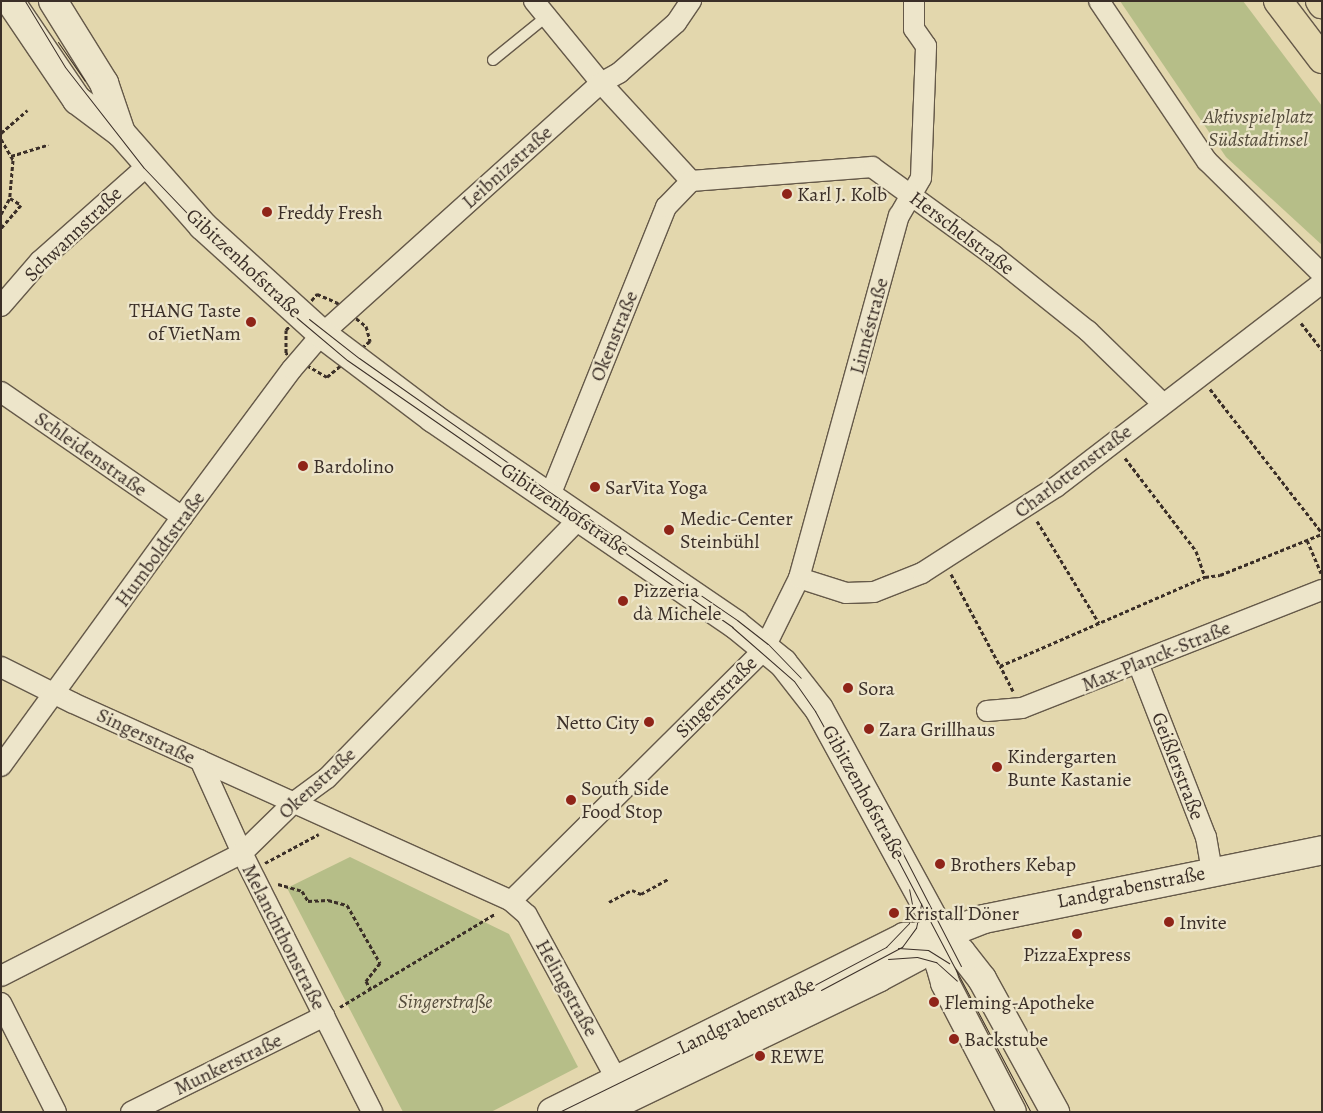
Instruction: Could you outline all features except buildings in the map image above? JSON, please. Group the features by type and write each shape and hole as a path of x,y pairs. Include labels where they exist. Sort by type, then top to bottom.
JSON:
{"highway":[{"path":"1278,1 1322,59"}],"main road":[{"name":"Gibitzenhofstraße","path":"10,1 77,100 120,133 230,253 322,334 373,374 579,519 766,647 790,670 818,709 943,936 961,952 982,979 1055,1112"},
{"name":"Gibitzenhofstraße","path":"53,1 104,83 120,133"},
{"name":"Landgrabenstraße","path":"600,1112 904,937 943,936 997,914 1322,850"},
{"path":"943,936 940,965 945,983 1012,1112"},
{"name":"Landgrabenstraße","path":"552,1112 626,1097"}],"street":[{"path":"534,1 601,83 691,181"},
{"name":"Leibnizstraße","path":"322,334 601,83 619,73 676,23 691,1"},
{"name":"Linnéstraße","path":"766,647 799,578 899,216 921,178 926,46 914,29 914,1"},
{"path":"1100,1 1207,162 1322,274"},
{"name":"Schwannstraße","path":"1,306 54,247 148,165"},
{"name":"Herschelstraße","path":"691,181 872,167 912,195 1088,331 1162,403"},
{"name":"Okenstraße","path":"549,498 666,207 691,181"},
{"name":"Charlottenstraße","path":"799,578 846,593 874,592 896,585 943,561 1028,507 1290,305 1322,284"},
{"name":"Humboldtstraße","path":"1,766 57,692 182,517 292,369 322,334"},
{"name":"Schleidenstraße","path":"1,392 182,517"},
{"name":"Okenstraße","path":"1,976 246,862 293,803 327,778 579,519"},
{"name":"Max-Planck-Straße","path":"987,711 1022,708 1322,590"},
{"name":"Singerstraße","path":"1,667 293,803 511,900 766,647"},
{"name":"Geißlerstraße","path":"1138,663 1206,837 1212,871"},
{"name":"Melanchthonstraße","path":"200,760 246,862 372,1112"},
{"name":"Helingstraße","path":"511,900 527,915 626,1097"},
{"path":"1,1003 56,1112"},
{"name":"Munkerstraße","path":"131,1112 324,1016"}],"lane":[{"path":"493,60 546,17"}],"path":[{"path":"1,133 26,110"},
{"path":"1,140 11,156 14,177 10,198 1,214"},
{"path":"11,156 48,145"},
{"path":"1,228 21,205 10,198"},
{"path":"1290,305 1322,350"},
{"path":"1000,666 1204,577 1220,575 1322,533 1199,375"},
{"path":"1113,442 1196,551 1204,577"},
{"path":"1028,507 1099,623"},
{"path":"1307,540 1322,576"},
{"path":"943,561 1022,708"},
{"path":"246,862 317,836 331,820"},
{"path":"246,862 287,888 302,890 308,901 328,900 347,905 380,962 366,981 371,990"},
{"path":"608,902 632,890 641,894 668,879"},
{"path":"324,1016 485,922 511,900"}],"green space":[{"name":"Aktivspielplatz Südstadtinsel","path":"1120,1 1243,1 1322,106 1322,245 1226,157"},
{"name":"Singerstraße","path":"350,857 509,934 578,1067 491,1112 403,1112 287,888"}],"tram line":[{"path":"25,1 65,67 144,168 232,260 297,318 347,360 732,627 794,681 815,711 900,864 1031,1112"},
{"path":"58,42 85,81"},
{"path":"309,319 359,358 551,493 737,620 768,644 801,678"},
{"path":"899,846 961,966"},
{"path":"559,1112 775,1006 886,947 909,923 912,904 909,889"},
{"path":"821,990 902,947 916,928 921,904"},
{"path":"898,948 928,950 949,963"},
{"path":"888,959 917,957 936,962 957,981"}],"place":[{"name":"Karl J. Kolb","path":"787,194"},
{"name":"Freddy Fresh","path":"267,212"},
{"name":"THANG Taste of VietNam","path":"251,322"},
{"name":"Bardolino","path":"303,466"},
{"name":"SarVita Yoga","path":"595,487"},
{"name":"Medic-Center Steinbühl","path":"669,530"},
{"name":"Pizzeria dà Michele","path":"623,601"},
{"name":"Sora","path":"848,688"},
{"name":"Netto City","path":"649,722"},
{"name":"Zara Grillhaus","path":"869,729"},
{"name":"Kindergarten Bunte Kastanie","path":"997,767"},
{"name":"South Side Food Stop","path":"571,800"},
{"name":"Brothers Kebap","path":"940,864"},
{"name":"Kristall Döner","path":"894,913"},
{"name":"Invite","path":"1169,922"},
{"name":"PizzaExpress","path":"1077,934"},
{"name":"Fleming-Apotheke","path":"934,1002"},
{"name":"Backstube","path":"954,1039"},
{"name":"REWE","path":"760,1056"}]}
